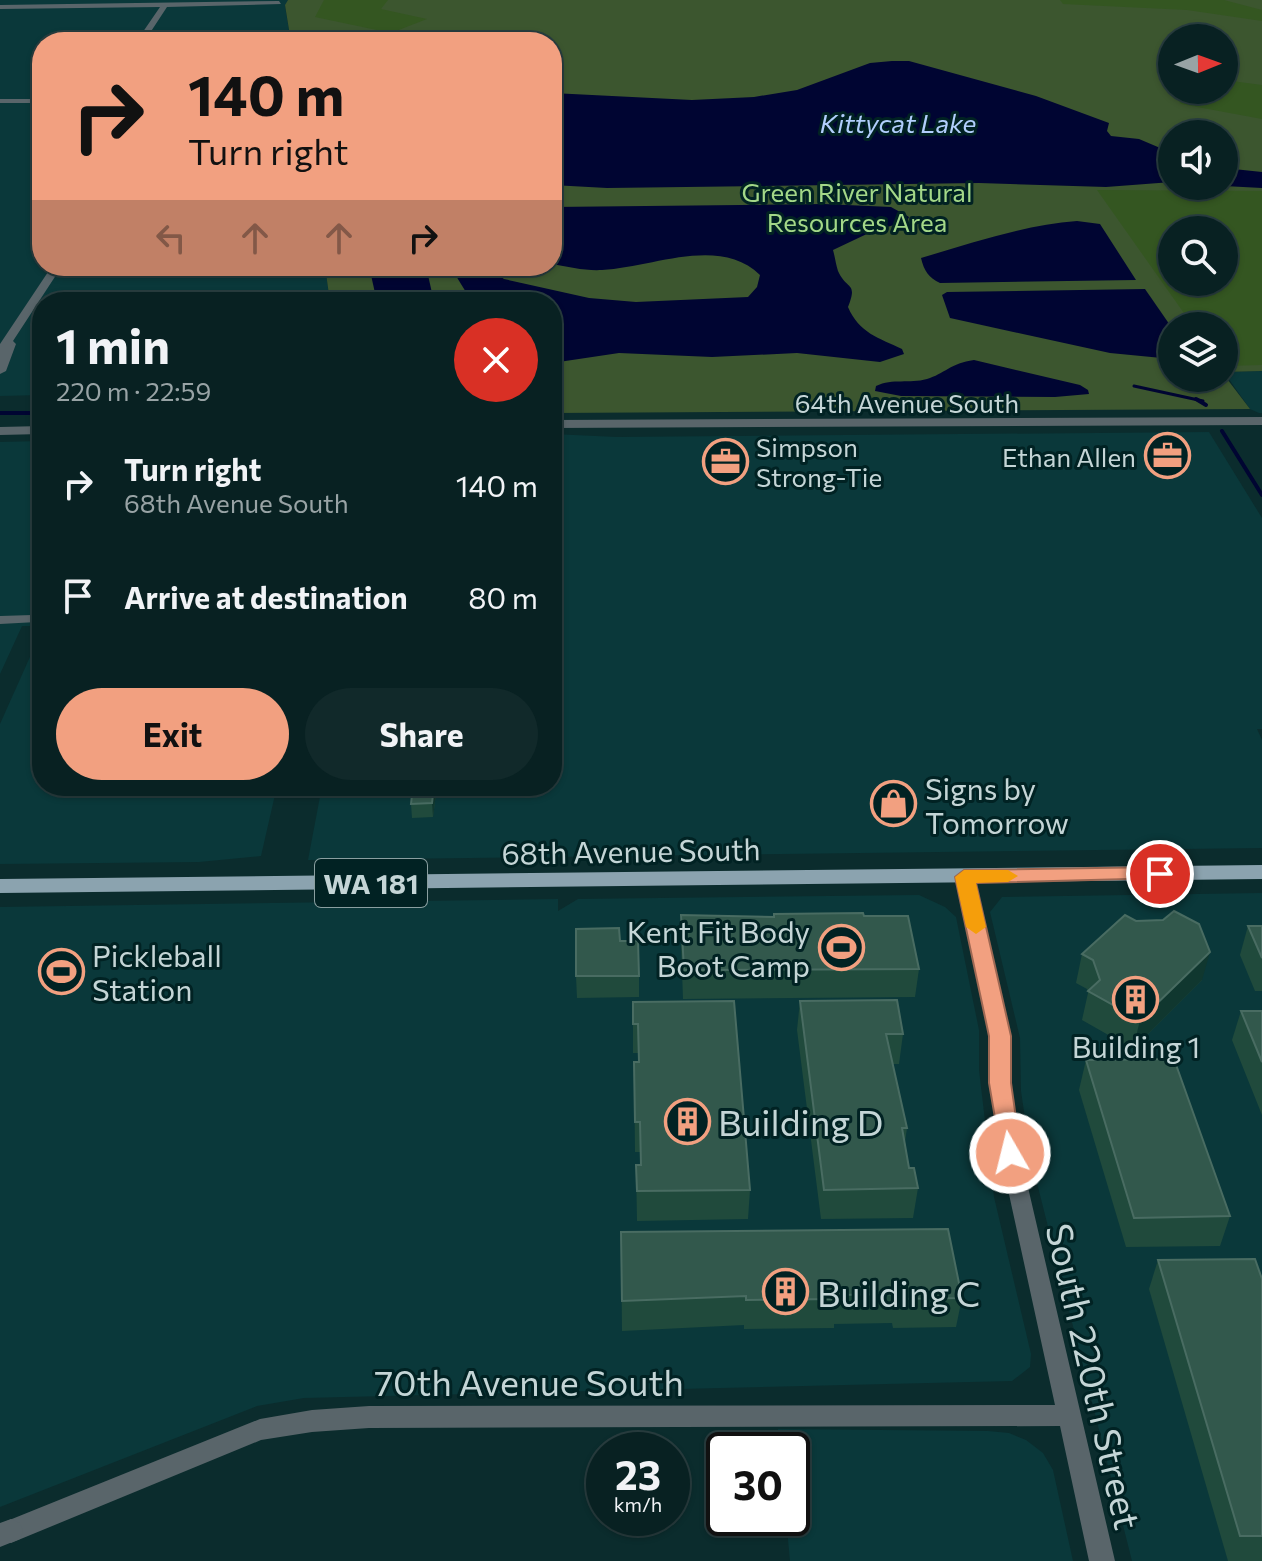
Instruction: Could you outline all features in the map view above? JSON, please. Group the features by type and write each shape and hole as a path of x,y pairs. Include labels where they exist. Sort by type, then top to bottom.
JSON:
{"main road":[{"name":"68th Avenue South","path":"0,886 1262,872"}],"street":[{"path":"0,7 279,3"},
{"path":"147,32 164,6"},
{"path":"0,101 32,101"},
{"path":"0,351 32,306"},
{"path":"0,371 18,328"},
{"name":"64th Avenue South","path":"562,424 1262,421"},
{"path":"0,431 32,430"},
{"path":"0,620 32,619"},
{"name":"South 220th Street","path":"964,877 1000,1036 1000,1083 1010,1153 1102,1561"},
{"name":"70th Avenue South","path":"6,1533 260,1430 312,1421 369,1417 1069,1415"}],"shaded area":[{"path":"0,0 288,0 285,6 289,32 32,32 32,276 326,276 329,292 32,292 32,395 0,396"},
{"path":"1262,371 1262,413 1250,409 1238,392 1238,372"},
{"path":"1209,432 1262,518 1262,729 1257,729 1262,740 1262,848 308,860 320,796 562,796 562,434 617,437"},
{"path":"32,441 32,626 22,626 0,674 0,442"},
{"path":"32,652 32,796 275,796 261,856 199,862 0,864 0,724"},
{"path":"1262,893 1262,1561 1132,1561 1031,1159 1021,1091 1020,1038 990,912 1002,897"},
{"path":"919,895 945,907 956,917 979,1030 979,1070 994,1197 1031,1354 1030,1367 1012,1381 304,1398 257,1406 0,1507 0,907 558,899 558,911 578,899"},
{"path":"778,1429 988,1431 1009,1433 1026,1440 1043,1453 1053,1470 1073,1561 790,1561 788,1536 810,1536 810,1432 778,1432"}],"green space":[{"name":"Green River Natural Resources Area","path":"288,0 1262,0 1262,371 1238,372 1238,312 1158,312 1158,392 1237,392 1250,409 562,413 562,292 329,292 326,276 562,276 562,32 289,32 285,5"},
{"path":"324,0 388,0 381,9 427,19 386,32 315,17"},
{"path":"1060,0 1224,0 1262,10 1262,21 1187,10 1063,4"},
{"path":"1238,82 1262,85 1262,119 1181,104 1238,104"},
{"path":"1097,190 1158,190 1158,200 1238,200 1238,191 1262,191 1262,365 1238,366 1238,312 1183,312 1172,296 1238,296 1238,216 1158,216 1158,276"}],"water":[{"name":"Kittycat Lake","path":"909,61 1036,96 1109,123 1107,131 1111,136 1139,139 1158,147 1158,183 1106,187 979,183 607,188 562,186 562,94 692,100 754,97 797,90 870,63"},
{"path":"1238,169 1262,172 1262,188 1238,187"},
{"path":"824,204 891,207 909,217 907,221 871,232 833,250 838,271 852,289 848,307 853,316 864,329 902,349 904,354 880,362 797,353 712,357 619,353 562,362 562,292 466,292 456,276 500,276 589,298 636,302 748,297 757,287 760,275 743,263 705,255 602,270 562,266 562,207"},
{"path":"1077,221 1100,224 1136,280 940,283 928,274 921,258 1018,231"},
{"path":"371,276 428,276 432,292 375,292"},
{"path":"1145,289 1161,312 1158,312 1158,358 1110,353 950,318 942,295 947,292"},
{"path":"974,360 1080,385 1089,394 1055,397 901,396 875,391 876,386 882,384 927,379"}],"building":[{"path":"412,796 433,796 432,803 411,804"},
{"name":"Building 1","path":"1174,911 1199,924 1210,952 1140,1020 1088,991 1100,980 1093,960 1082,954 1125,915 1136,921 1163,920"},
{"path":"863,913 864,916 908,916 919,969 684,970 681,915 774,917 774,914"},
{"path":"1248,926 1262,926 1262,958"},
{"path":"619,928 620,941 638,941 639,976 576,976 576,929"},
{"path":"897,1000 903,1034 886,1034 907,1128 902,1128 909,1168 914,1168 918,1188 824,1190 800,1001"},
{"name":"Building D","path":"734,1001 750,1190 637,1191 636,1165 641,1165 640,1122 635,1122 634,1062 639,1062 638,1024 633,1024 633,1002"},
{"path":"1241,1011 1262,1011 1262,1062"},
{"path":"1174,1059 1230,1216 1134,1218 1086,1060"},
{"path":"948,1229 962,1298 897,1299 896,1294 837,1295 837,1299 746,1300 746,1296 622,1301 621,1232"},
{"path":"1255,1259 1262,1279 1262,1536 1240,1536 1158,1260"}],"waterway":[{"path":"1134,386 1197,400"},
{"path":"1197,400 1203,401"},
{"path":"1197,400 1206,405"},
{"path":"0,413 32,413"},
{"path":"1222,431 1262,495"}],"slow traffic":[{"path":"976,927 964,877 1008,876"}],"place":[{"name":"Ethan Allen","path":"1167,456"},
{"name":"Simpson Strong-Tie","path":"725,461"},
{"name":"Signs by Tomorrow","path":"894,804"},
{"name":"Kent Fit Body Boot Camp","path":"841,947"},
{"name":"Pickleball Station","path":"61,971"},
{"name":"Building 1","path":"1136,999"},
{"name":"Building D","path":"687,1121"},
{"name":"Building C","path":"786,1292"}],"route":[{"path":"1010,1153 1000,1083 1000,1036 964,877 1160,874"}]}
